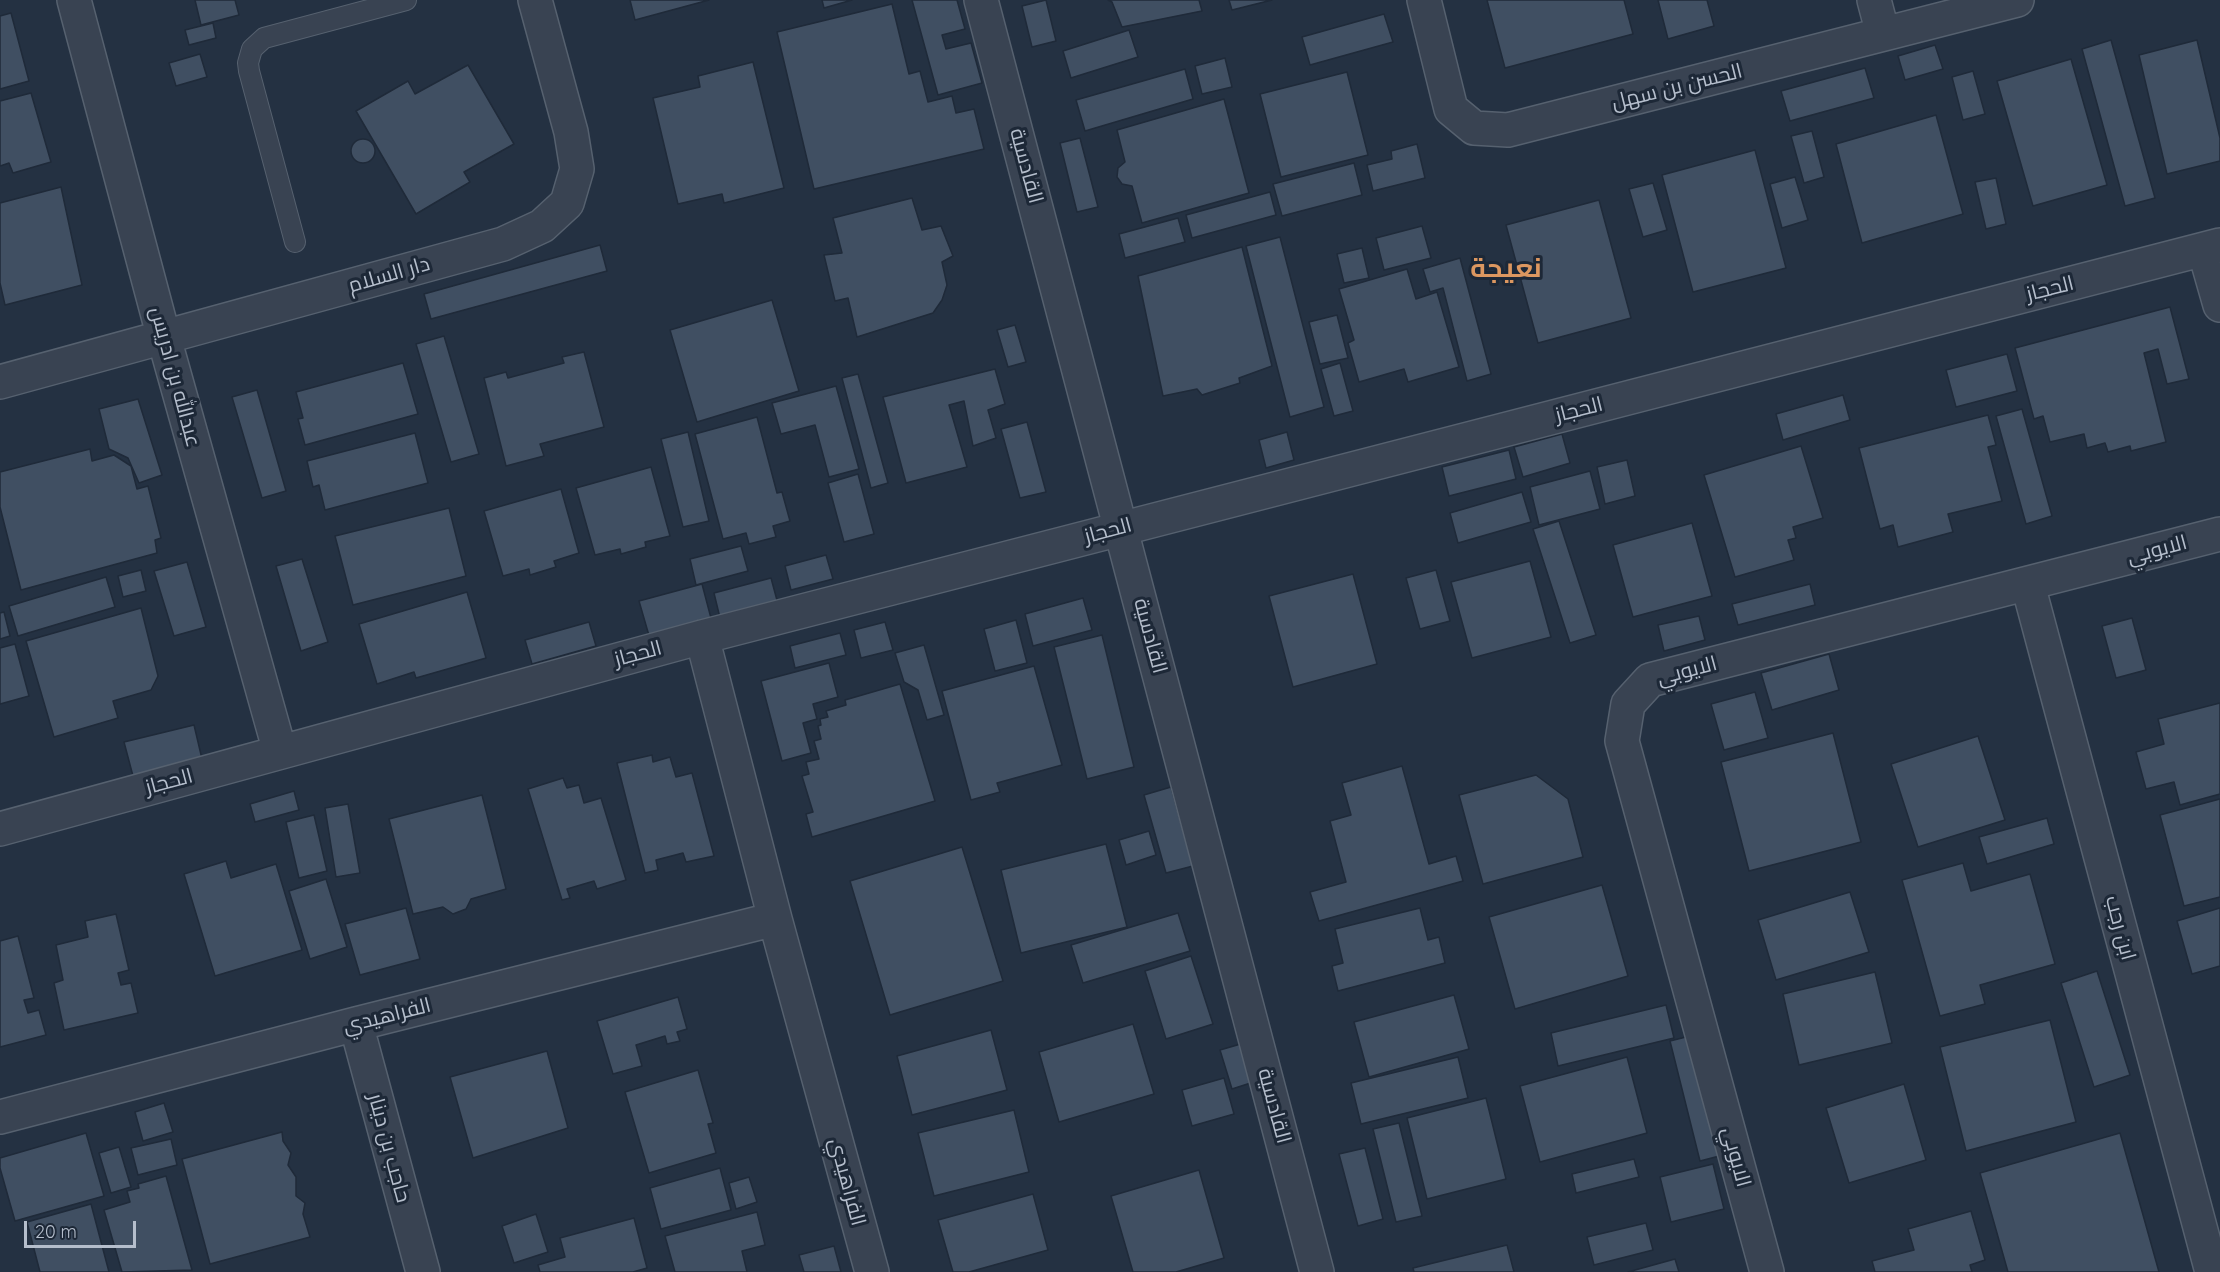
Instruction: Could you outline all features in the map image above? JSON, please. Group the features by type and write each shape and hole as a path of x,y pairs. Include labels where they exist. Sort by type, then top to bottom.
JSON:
{"street":[{"name":"عبدالله بن ادريس","path":"74,0 164,338 280,752"},
{"name":"دار السلام","path":"0,382 503,244 542,226 567,203 577,169 571,132 535,0"},
{"name":"القادسية","path":"981,0 1317,1272"},
{"name":"الحسن بن سهل","path":"1424,0 1451,109 1474,128 1508,130 2017,0"},
{"path":"1874,0 1883,34"},
{"name":"الحجاز","path":"0,829 702,637 2212,247"},
{"path":"2212,247 2220,305"},
{"name":"الايوبي","path":"1767,1272 1622,741 1628,704 1650,680 2220,534"},
{"name":"ابن رجب","path":"2028,585 2212,1272"},
{"name":"الفراهيدي","path":"702,637 775,919 872,1272"},
{"name":"الفراهيدي","path":"0,1117 356,1024 775,919"},
{"name":"حاجب بن دينار","path":"356,1024 423,1272"}],"lane":[{"path":"295,242 249,71 248,63 252,49 264,38 406,0"}],"building":[{"path":"195,0 235,0 239,15 201,25"},
{"path":"630,0 709,0 635,20"},
{"path":"822,0 852,0 824,8"},
{"path":"912,0 957,0 965,29 942,35 946,49 971,43 982,83 938,95"},
{"path":"1046,0 1056,41 1032,47 1022,6"},
{"path":"1108,0 1199,0 1202,11 1122,27 1112,2"},
{"path":"1229,0 1272,0 1232,10"},
{"path":"1487,0 1624,0 1633,34 1505,68"},
{"path":"1658,0 1707,0 1714,26 1668,39"},
{"path":"892,4 909,74 920,71 928,102 952,96 956,113 974,109 984,149 814,189 777,32"},
{"path":"11,13 29,81 0,89 0,16"},
{"path":"1384,14 1393,42 1310,65 1302,37"},
{"path":"213,23 216,38 189,45 185,30"},
{"path":"1129,30 1138,57 1071,78 1063,51"},
{"path":"2111,40 2155,198 2125,206 2082,49"},
{"path":"2197,40 2220,138 2220,161 2167,174 2139,55"},
{"path":"1935,45 1943,69 1905,80 1898,56"},
{"path":"200,54 207,77 176,86 169,63"},
{"path":"1225,58 1232,87 1202,94 1195,66"},
{"path":"2071,59 2107,185 2033,206 1997,81"},
{"path":"753,62 784,188 724,203 722,194 678,204 653,98 700,87 698,76"},
{"path":"468,65 514,144 464,172 470,182 416,214 356,111 408,81 415,94"},
{"path":"1865,68 1874,98 1790,121 1781,91"},
{"path":"1185,69 1193,99 1085,131 1076,100"},
{"path":"1973,71 1985,114 1963,120 1952,77"},
{"path":"1347,72 1368,155 1281,177 1260,94"},
{"path":"31,93 51,162 13,173 9,163 0,166 0,101"},
{"path":"1224,99 1249,193 1142,223 1132,186 1122,184 1117,177 1118,168 1125,162 1117,130"},
{"path":"1936,115 1963,214 1862,243 1836,144"},
{"path":"1812,131 1824,177 1804,183 1791,136"},
{"path":"1080,138 1098,207 1077,212 1060,143"},
{"path":"363,139 371,143 375,151 371,159 363,163 355,159 351,151 355,143"},
{"path":"1417,144 1425,178 1373,191 1367,165 1392,159 1391,151"},
{"path":"1755,150 1786,268 1693,292 1662,175"},
{"path":"1354,163 1362,195 1282,216 1273,184"},
{"path":"1795,177 1808,220 1782,228 1770,184"},
{"path":"1996,178 2006,224 1986,229 1975,182"},
{"path":"1653,183 1667,230 1643,237 1629,189"},
{"path":"61,187 82,285 5,305 0,283 0,203"},
{"path":"1270,192 1276,215 1192,238 1186,215"},
{"path":"912,198 922,230 941,226 953,256 942,262 947,285 942,300 933,313 857,337 848,298 835,301 824,255 842,253 833,218"},
{"path":"1599,200 1631,318 1538,343 1506,225"},
{"path":"1178,218 1185,242 1125,258 1119,234"},
{"path":"1422,226 1431,258 1384,270 1376,238"},
{"path":"1280,237 1324,407 1290,417 1246,246"},
{"path":"600,245 607,271 431,319 424,294"},
{"path":"1242,247 1272,366 1239,378 1240,383 1202,395 1197,389 1163,396 1138,276"},
{"path":"1362,248 1369,278 1344,283 1337,254"},
{"path":"1460,258 1491,374 1467,381 1443,288 1430,292 1423,269"},
{"path":"1407,269 1416,299 1437,292 1459,367 1408,382 1404,369 1359,382 1348,343 1354,340 1339,289"},
{"path":"772,300 799,391 697,422 670,330"},
{"path":"2170,307 2189,379 2167,384 2158,349 2144,353 2166,442 2131,451 2130,446 2108,452 2105,443 2087,448 2084,434 2050,442 2043,416 2034,419 2015,348"},
{"path":"1337,315 1348,358 1320,364 1309,322"},
{"path":"1015,325 1026,362 1008,367 997,330"},
{"path":"444,336 479,454 451,462 416,344"},
{"path":"584,352 604,427 540,444 544,456 506,466 484,378 506,372 508,378 564,363 562,357"},
{"path":"2007,354 2017,391 1956,407 1946,370"},
{"path":"403,363 418,414 305,445 298,419 303,418 296,392"},
{"path":"1340,363 1353,411 1334,416 1321,369"},
{"path":"995,369 1005,404 988,410 996,438 973,446 964,401 949,405 967,467 906,483 883,397"},
{"path":"858,374 888,483 871,488 842,378"},
{"path":"836,386 859,469 829,477 815,425 781,434 772,403"},
{"path":"257,390 286,491 262,498 232,397"},
{"path":"1843,395 1850,420 1783,440 1776,414"},
{"path":"138,399 162,475 139,483 128,458 109,449 99,409"},
{"path":"2022,409 2052,516 2026,524 1996,416"},
{"path":"1988,415 1996,445 1988,447 2002,501 1948,514 1953,532 1898,547 1893,525 1880,529 1859,448"},
{"path":"757,417 777,493 782,492 790,521 773,526 776,537 749,544 746,533 723,539 695,434"},
{"path":"1027,422 1046,492 1020,498 1001,429"},
{"path":"688,432 709,521 683,527 661,439"},
{"path":"1287,432 1294,460 1266,468 1259,440"},
{"path":"415,433 428,483 325,510 319,485 313,487 307,461"},
{"path":"1562,434 1570,463 1523,477 1514,447"},
{"path":"1801,446 1823,518 1793,527 1796,538 1788,540 1794,560 1735,577 1704,475"},
{"path":"90,449 92,461 114,455 131,466 137,489 148,486 161,538 155,540 157,553 21,590 0,507 0,472"},
{"path":"1509,450 1516,479 1449,496 1442,467"},
{"path":"1627,460 1635,496 1605,504 1597,467"},
{"path":"651,467 670,536 645,542 646,547 621,554 620,549 595,555 576,488"},
{"path":"1590,471 1600,509 1539,525 1530,487"},
{"path":"858,474 874,534 844,542 828,483"},
{"path":"561,489 579,553 554,561 556,567 530,575 529,569 503,576 484,511"},
{"path":"1522,492 1531,522 1458,543 1450,513"},
{"path":"449,508 466,576 353,605 335,536"},
{"path":"1559,521 1596,635 1570,643 1533,529"},
{"path":"1692,523 1712,596 1633,617 1613,545"},
{"path":"741,546 748,571 696,585 690,559"},
{"path":"826,555 833,579 791,590 785,566"},
{"path":"302,559 328,642 301,651 276,566"},
{"path":"1530,561 1551,637 1472,658 1451,582"},
{"path":"187,562 206,627 174,636 154,571"},
{"path":"141,570 146,591 123,597 118,576"},
{"path":"1436,570 1450,621 1420,629 1406,578"},
{"path":"1353,574 1377,664 1293,687 1269,596"},
{"path":"106,577 115,607 18,636 9,606"},
{"path":"771,578 778,604 720,618 714,593"},
{"path":"702,584 712,622 650,639 639,601"},
{"path":"1810,584 1815,605 1738,625 1732,604"},
{"path":"467,592 486,658 416,678 414,672 377,684 359,624"},
{"path":"1083,598 1092,630 1033,646 1025,614"},
{"path":"141,608 158,676 151,690 113,701 118,718 54,737 26,641"},
{"path":"4,612 10,636 0,639 0,613"},
{"path":"1699,616 1705,640 1664,651 1658,625"},
{"path":"2132,618 2146,670 2116,678 2102,626"},
{"path":"1016,620 1027,663 995,671 984,629"},
{"path":"589,622 596,646 532,664 525,640"},
{"path":"885,622 893,650 861,658 854,630"},
{"path":"840,633 846,655 795,668 790,646"},
{"path":"1102,635 1134,767 1087,779 1054,647"},
{"path":"15,644 29,696 0,704 0,648"},
{"path":"924,645 944,715 927,720 918,690 904,682 895,653"},
{"path":"1829,654 1839,690 1772,710 1761,673"},
{"path":"829,663 838,697 813,704 817,719 803,723 811,753 782,761 761,681"},
{"path":"1034,666 1062,765 997,783 1000,792 971,800 942,691"},
{"path":"900,684 935,801 812,837 806,814 813,812 802,776 809,774 806,762 819,759 814,741 821,739 818,726 821,725 820,719 828,717 826,711 846,705 845,700"},
{"path":"1755,692 1768,738 1724,750 1711,704"},
{"path":"2220,703 2220,794 2180,805 2174,782 2146,789 2136,752 2164,744 2158,719"},
{"path":"194,725 202,759 133,776 124,742"},
{"path":"1833,733 1861,842 1749,871 1721,762"},
{"path":"1978,736 2005,820 1918,847 1891,764"},
{"path":"652,755 653,762 670,757 676,777 692,773 714,856 686,862 683,853 656,860 658,870 645,873 617,763"},
{"path":"1402,766 1429,864 1456,856 1463,881 1319,921 1310,892 1346,882 1330,821 1351,815 1342,783"},
{"path":"1536,775 1568,799 1583,857 1483,884 1459,795"},
{"path":"563,778 567,788 579,785 584,803 601,798 626,880 597,889 594,881 567,889 570,898 562,900 528,789"},
{"path":"1171,787 1193,866 1166,873 1144,795"},
{"path":"294,791 299,810 255,822 250,804"},
{"path":"482,795 506,889 471,899 466,909 453,914 443,907 413,914 389,819"},
{"path":"2220,799 2220,897 2184,906 2160,815"},
{"path":"348,804 360,873 336,877 325,808"},
{"path":"314,815 327,871 299,878 286,822"},
{"path":"2047,818 2054,844 1987,864 1979,837"},
{"path":"1149,831 1156,855 1126,865 1119,840"},
{"path":"1106,844 1127,927 1021,953 1001,870"},
{"path":"962,847 1003,981 890,1015 850,881"},
{"path":"226,861 231,878 276,864 302,950 215,976 184,874"},
{"path":"1963,863 1971,891 2030,874 2055,964 1980,985 1985,1004 1940,1016 1902,880"},
{"path":"326,879 347,947 310,959 289,891"},
{"path":"1602,885 1628,976 1515,1009 1489,917"},
{"path":"1850,892 1869,952 1776,980 1758,920"},
{"path":"406,908 420,959 360,975 345,924"},
{"path":"1420,908 1428,940 1439,937 1445,963 1338,991 1332,966 1343,963 1335,929"},
{"path":"2220,908 2220,966 2192,974 2177,921"},
{"path":"1178,913 1190,951 1083,983 1071,945"},
{"path":"116,914 129,970 118,973 121,985 131,983 138,1013 64,1030 54,983 63,980 56,945 88,937 85,921"},
{"path":"18,936 34,998 24,1000 28,1013 39,1010 46,1035 0,1047 0,941"},
{"path":"1191,956 1213,1024 1166,1039 1145,971"},
{"path":"2097,971 2130,1075 2094,1087 2061,983"},
{"path":"1875,972 1892,1043 1799,1065 1783,994"},
{"path":"1454,995 1469,1049 1369,1077 1354,1022"},
{"path":"678,997 687,1029 677,1032 680,1041 667,1044 665,1036 636,1045 642,1066 613,1074 597,1021"},
{"path":"1666,1005 1674,1038 1558,1066 1551,1033"},
{"path":"2050,1020 2076,1122 1966,1151 1940,1047"},
{"path":"1133,1024 1154,1094 1059,1122 1039,1052"},
{"path":"991,1030 1007,1090 912,1115 897,1056"},
{"path":"1702,1033 1731,1153 1700,1161 1670,1041"},
{"path":"1251,1041 1263,1079 1232,1089 1220,1050"},
{"path":"547,1051 568,1128 473,1158 450,1077"},
{"path":"1458,1057 1468,1098 1361,1124 1351,1083"},
{"path":"1627,1057 1647,1133 1540,1162 1520,1086"},
{"path":"698,1070 713,1123 708,1124 716,1153 649,1173 625,1092"},
{"path":"1224,1078 1234,1114 1192,1126 1182,1090"},
{"path":"1904,1084 1926,1160 1849,1183 1826,1108"},
{"path":"1486,1098 1506,1179 1427,1199 1407,1118"},
{"path":"164,1103 173,1132 143,1141 135,1112"},
{"path":"1014,1110 1029,1172 934,1196 918,1133"},
{"path":"1399,1123 1422,1216 1396,1222 1373,1129"},
{"path":"282,1132 283,1141 291,1153 288,1165 296,1177 296,1196 305,1203 303,1214 310,1237 210,1264 182,1159"},
{"path":"86,1133 104,1196 15,1221 0,1168 0,1158"},
{"path":"2120,1133 2159,1272 2008,1272 1980,1173"},
{"path":"171,1139 177,1165 138,1175 131,1148"},
{"path":"119,1147 131,1187 111,1193 99,1153"},
{"path":"1365,1148 1383,1219 1358,1226 1339,1154"},
{"path":"1634,1159 1639,1177 1576,1193 1572,1174"},
{"path":"1713,1164 1724,1209 1671,1222 1660,1177"},
{"path":"720,1168 731,1210 661,1229 650,1188"},
{"path":"1199,1170 1224,1258 1176,1272 1133,1272 1111,1196"},
{"path":"166,1176 192,1270 122,1272 104,1210 130,1202 127,1191 139,1188 138,1184"},
{"path":"749,1177 757,1202 736,1209 729,1183"},
{"path":"1033,1194 1048,1250 969,1272 953,1272 938,1220"},
{"path":"91,1204 109,1272 40,1272 27,1222"},
{"path":"1971,1211 1985,1260 1970,1265 1972,1272 1875,1272 1872,1261 1914,1250 1908,1229"},
{"path":"757,1212 765,1245 742,1251 747,1272 675,1272 665,1236"},
{"path":"536,1214 548,1252 514,1263 502,1226"},
{"path":"634,1218 647,1268 633,1272 540,1272 538,1265 565,1257 560,1238"},
{"path":"1646,1223 1653,1250 1594,1265 1587,1237"},
{"path":"1507,1245 1514,1272 1414,1272 1413,1268"},
{"path":"834,1246 841,1272 804,1272 799,1255"},
{"path":"1675,1259 1679,1272 1628,1272"}],"district":[{"name":"نعيجة","path":"1506,269"}]}
